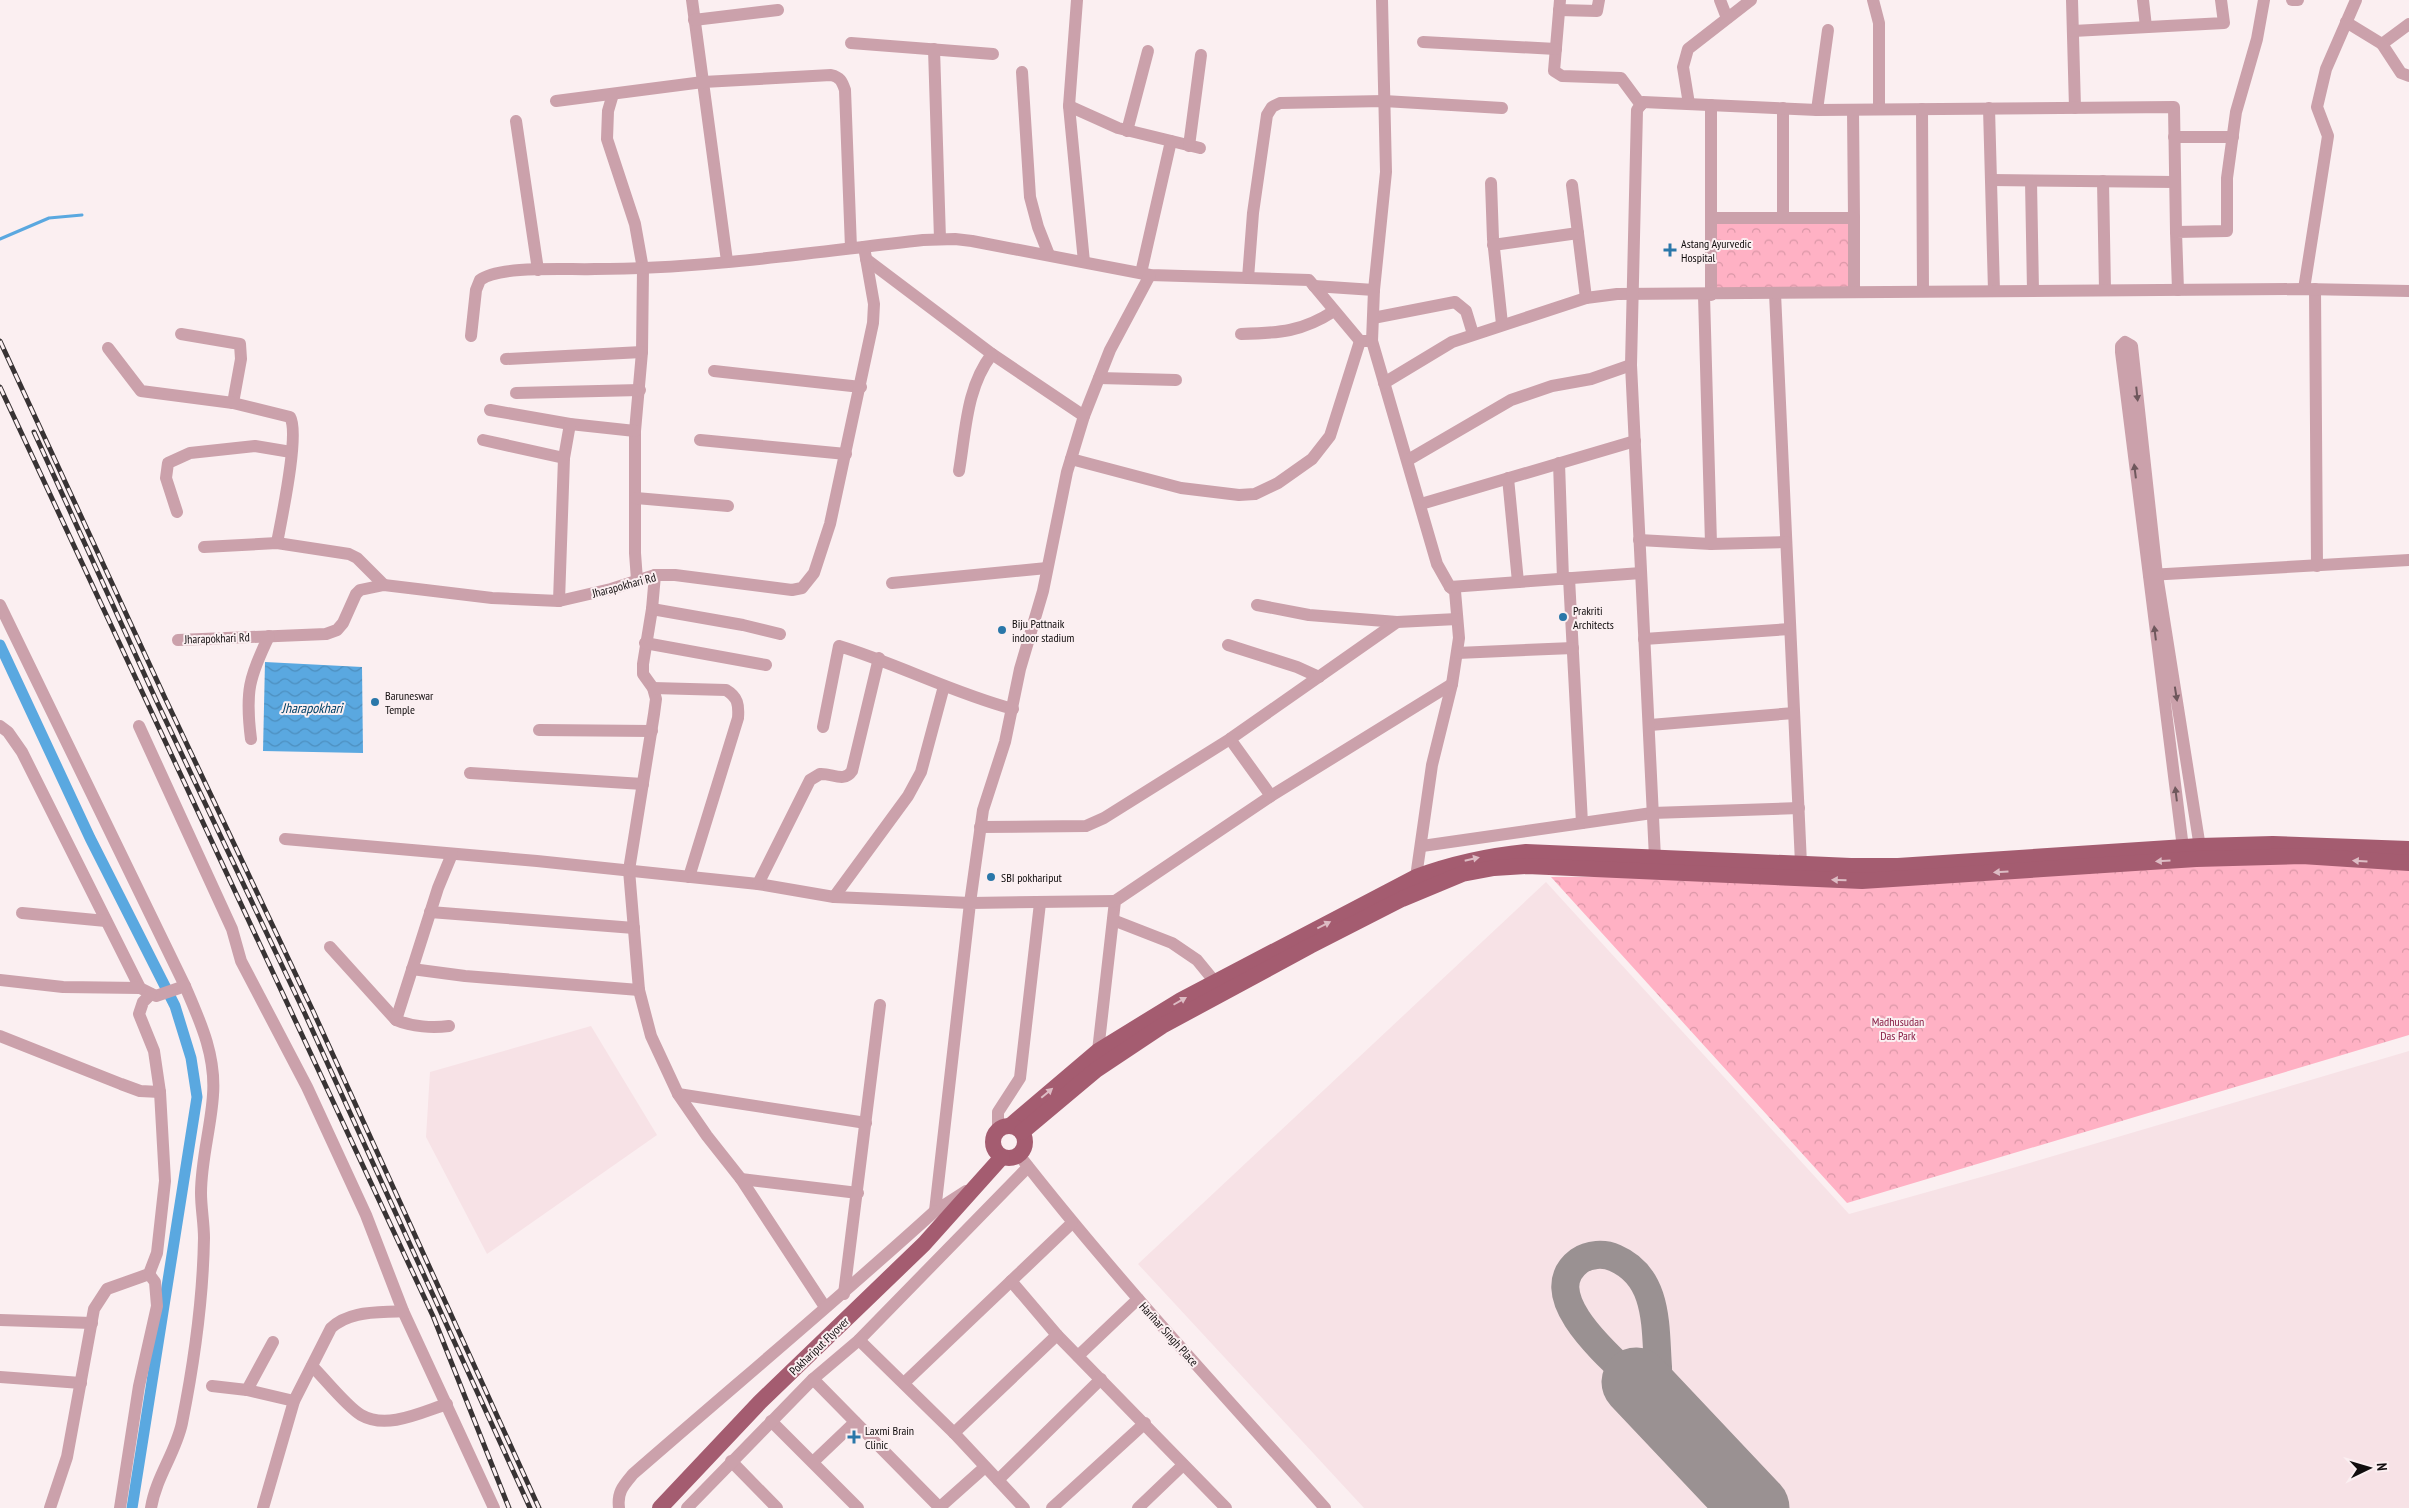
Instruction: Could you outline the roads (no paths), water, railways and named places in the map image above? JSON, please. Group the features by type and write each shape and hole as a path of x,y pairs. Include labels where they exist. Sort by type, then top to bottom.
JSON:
{"main road":[{"path":"1011,1129 1025,1146 1016,1160 998,1154 993,1143 994,1138 1011,1129 1162,1026 1402,899 1462,874 1494,868 1527,866 1862,881 2192,853 2273,844 2409,849"},
{"path":"1011,1129 1098,1051 1215,982 1416,877 1452,864 1483,856 1526,852 1851,866 1898,866 2192,853 2302,856 2409,863"},
{"name":"Pokhariput Flyover","path":"660,1508 760,1402 924,1244 978,1184 1016,1160"}],"street":[{"path":"692,0 727,261"},
{"path":"1078,0 1069,106 1084,262"},
{"path":"1071,459 1181,488 1239,495 1255,494 1278,483 1312,459 1330,436 1373,318 1386,172 1382,0"},
{"path":"1599,0 1597,11 1559,5 1554,71 1562,76 1621,78 1641,105"},
{"path":"1720,0 1727,18"},
{"path":"1689,104 1684,67 1688,49 1752,0"},
{"path":"1873,0 1879,23 1880,109"},
{"path":"2072,0 2075,108"},
{"path":"2143,0 2146,27"},
{"path":"2073,31 2224,22 2221,0"},
{"path":"2176,232 2227,231 2228,178 2236,112 2257,39 2264,0"},
{"path":"2292,0 2298,0"},
{"path":"2317,566 2309,289 2328,136 2317,107 2326,69 2356,0"},
{"path":"694,20 778,10"},
{"path":"2346,22 2382,44 2401,73 2409,76"},
{"path":"2382,44 2409,24"},
{"path":"1817,110 1828,30"},
{"path":"851,42 993,54"},
{"path":"1423,42 1556,49"},
{"path":"934,49 940,239"},
{"path":"1127,131 1148,51"},
{"path":"1069,106 1127,131 1195,147 1201,55"},
{"path":"1022,72 1030,197 1038,227 1049,255"},
{"path":"556,101 703,82 830,75 842,81 845,90 851,248"},
{"path":"612,94 608,111 607,139 635,224 643,269 642,352 635,431 635,554 637,580"},
{"path":"1248,278 1253,213 1267,115 1272,107 1280,104 1384,101 1502,108"},
{"path":"1655,858 1632,365 1635,292 1637,110 1643,102 1817,110 2174,107 2178,290"},
{"path":"1711,105 1711,218 1708,295 1711,544"},
{"path":"1782,218 1783,108"},
{"path":"1989,108 1994,291"},
{"path":"1922,109 1923,291"},
{"path":"1853,110 1854,292"},
{"path":"516,121 538,270"},
{"path":"2174,137 2233,137"},
{"path":"935,1211 970,903 985,803 1005,742 1020,669 1030,640 1071,459 1084,416 1110,350 1145,274 1171,141"},
{"path":"1991,180 2175,182"},
{"path":"2031,180 2033,291"},
{"path":"2103,181 2105,290"},
{"path":"1491,183 1493,245 1502,324"},
{"path":"1572,184 1586,298"},
{"path":"1711,218 1854,218"},
{"path":"1493,245 1578,233"},
{"path":"865,253 940,239 972,242 1049,255 1145,274 1304,279 1309,280 1334,311 1366,341 1384,383 1438,564 1450,588 1455,591 1459,638 1457,653 1452,684 1432,764 1422,846 1416,877"},
{"path":"471,336 476,290 480,280 492,273 538,270 643,269 851,248 865,253 992,354 1084,416"},
{"name":"Jharapokhari Rd","path":"178,640 326,634 337,630 344,623 356,594 360,590 384,585 492,598 559,601 611,589 655,575 675,575 792,590 802,588 814,572 830,524 861,387 873,323 874,304 865,253"},
{"path":"1314,286 1374,290"},
{"path":"1384,383 1452,342 1474,334 1586,298 1635,292 1708,295 1923,291 2309,289 2409,291"},
{"path":"1776,293 1801,864"},
{"path":"1373,318 1455,302 1466,311 1474,334"},
{"path":"1242,334 1281,333 1301,329 1317,323 1334,311"},
{"path":"181,334 240,344 241,359 232,403"},
{"path":"2152,575 2132,346 2125,342 2121,346 2121,352 2152,575 2192,853"},
{"path":"108,348 141,391 232,403 290,417 293,426 291,452 277,543"},
{"path":"506,360 642,352"},
{"path":"959,471 973,386 981,368 992,354"},
{"path":"1408,460 1511,400 1552,386 1592,379 1632,365"},
{"path":"714,371 861,387"},
{"path":"1099,378 1176,380"},
{"path":"516,393 640,390"},
{"path":"490,410 570,424 635,431"},
{"path":"559,601 564,458 570,424"},
{"path":"483,440 564,458"},
{"path":"700,440 846,454"},
{"path":"1421,504 1636,441"},
{"path":"177,512 166,470 168,463 180,456 255,446 291,452"},
{"path":"1559,463 1566,578 1573,648 1582,823"},
{"path":"1508,478 1518,582"},
{"path":"636,498 728,506"},
{"path":"1639,540 1711,544 1786,542"},
{"path":"204,547 277,543 349,554 367,566 384,585"},
{"path":"2152,575 2409,560"},
{"path":"892,583 1047,568"},
{"path":"1450,588 1641,573"},
{"path":"655,575 652,610 645,643 643,674 653,688 656,699 629,870 639,990 651,1036 678,1094 707,1136 741,1178 825,1307"},
{"path":"0,605 182,987 202,1024 213,1070 213,1094 201,1193 204,1220 204,1258 196,1331 182,1423 176,1442 158,1481 151,1508"},
{"path":"1257,606 1309,615 1397,622 1457,619"},
{"path":"652,610 743,624 780,634"},
{"path":"980,827 1086,826 1104,818 1230,739 1397,622"},
{"path":"1644,639 1790,629"},
{"path":"251,739 248,716 249,682 269,636"},
{"path":"645,643 766,664"},
{"path":"1228,645 1297,667 1319,677"},
{"path":"823,727 839,646 879,658 944,686 1013,708"},
{"path":"1457,653 1573,648"},
{"path":"758,884 810,780 815,775 825,773 844,778 852,771 879,658"},
{"path":"284,839 689,876 758,884 834,897 970,903 1115,902 1272,796 1452,684"},
{"path":"834,897 908,796 921,772 944,686"},
{"path":"653,688 726,690 734,694 739,704 738,718 689,876"},
{"path":"1650,725 1794,713"},
{"path":"0,726 8,732 22,752 106,921 149,993"},
{"path":"139,726 232,930 241,961 307,1088 366,1215 404,1311 494,1508"},
{"path":"539,730 652,731"},
{"path":"1230,739 1272,796"},
{"path":"470,772 643,784"},
{"path":"1422,846 1652,814 1799,808"},
{"path":"396,1020 430,912 452,854"},
{"path":"1098,1051 1115,902"},
{"path":"1011,1129 998,1112 1020,1078 1040,904"},
{"path":"430,912 634,928"},
{"path":"22,913 106,921"},
{"path":"1112,920 1172,943 1197,960 1215,982"},
{"path":"330,947 396,1020 404,1023 449,1026"},
{"path":"412,969 482,978 639,990"},
{"path":"0,980 149,993 182,987"},
{"path":"50,1508 67,1457 94,1309 107,1289 149,1274 157,1253 166,1181 160,1092 154,1051 140,1014 143,1002 149,993"},
{"path":"844,1294 880,1005"},
{"path":"0,1036 140,1091 160,1092"},
{"path":"678,1094 866,1123"},
{"path":"687,1508 813,1379 860,1340 1016,1160"},
{"name":"Harihar Singh Place","path":"1016,1160 1320,1506"},
{"path":"741,1178 858,1193"},
{"path":"619,1508 618,1497 621,1488 633,1474 825,1307 844,1294 935,1211 978,1184"},
{"path":"904,1382 1072,1223"},
{"path":"120,1508 139,1386 156,1306 155,1282 149,1274"},
{"path":"1011,1281 1058,1335 1145,1424 1221,1506"},
{"path":"1078,1356 1138,1299"},
{"path":"263,1508 294,1401 331,1328 341,1319 351,1315 404,1311"},
{"path":"0,1320 92,1323"},
{"path":"954,1433 1058,1335"},
{"path":"860,1340 954,1433 1024,1508"},
{"path":"247,1390 273,1342"},
{"path":"312,1366 360,1414 370,1419 398,1419 447,1404"},
{"path":"0,1377 81,1382"},
{"path":"813,1379 939,1508 984,1467"},
{"path":"998,1480 1101,1379"},
{"path":"212,1386 247,1390 294,1401"},
{"path":"771,1421 858,1508"},
{"path":"813,1462 855,1422"},
{"path":"1052,1508 1145,1424"},
{"path":"732,1462 777,1508"},
{"path":"1138,1508 1183,1465"}],"water":[{"name":"Jharapokhari","path":"265,662 362,667 363,753 263,751"}],"waterway":[{"path":"0,239 49,218 82,215"},
{"path":"0,645 90,838 175,1006 191,1058 197,1097 132,1508"}],"railway":[{"path":"0,341 165,698 313,1011 539,1508"},
{"path":"0,387 433,1316 509,1508"},
{"path":"34,432 157,702 305,1014 530,1508"}],"place":[{"name":"Astang Ayurvedic Hospital","path":"1670,250"},
{"name":"Prakriti Architects","path":"1563,617"},
{"name":"Biju Pattnaik indoor stadium","path":"1002,630"},
{"name":"Baruneswar Temple","path":"375,702"},
{"name":"SBI pokhariput","path":"991,877"},
{"name":"Laxmi Brain Clinic","path":"854,1437"}],"park label":[{"name":"Madhusudan Das Park","path":"1898,1028"}]}
